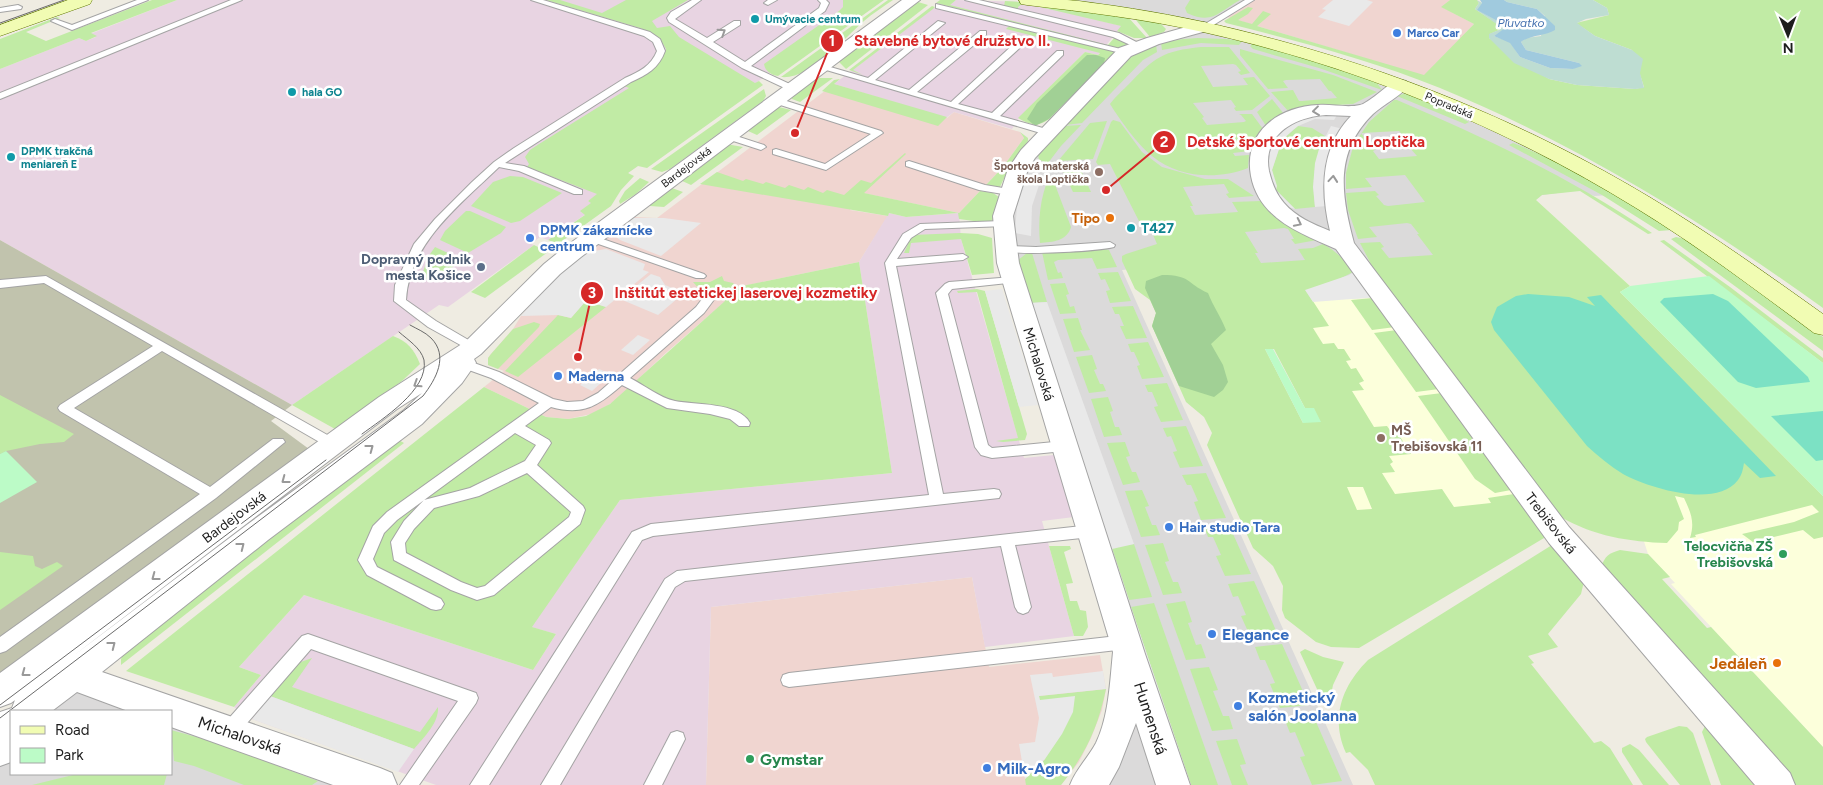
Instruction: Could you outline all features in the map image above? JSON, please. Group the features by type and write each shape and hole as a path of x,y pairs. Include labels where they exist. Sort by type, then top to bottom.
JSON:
{"street":[{"path":"0,11 36,0"},
{"path":"0,31 84,0"},
{"name":"Bardejovská","path":"28,710 62,665 333,444 388,404 463,357 552,268 774,100 912,0"},
{"name":"Popradská","path":"1027,0 1128,13 1204,27 1299,51 1394,90 1507,130 1576,164 1618,188 1722,254 1823,327"},
{"name":"Michalovská","path":"1087,785 1105,761 1115,737 1123,704 1127,647 1013,280 1005,249 1002,224 1009,192 1018,169 1028,154 1047,132 1132,49 1204,27"},
{"name":"Trebišovská","path":"1394,90 1365,111 1352,126 1335,161 1332,192 1334,208 1344,244 1559,536 1778,785"},
{"name":"Trebišovská","path":"1344,244 1290,219 1273,204 1262,186 1258,164 1265,138 1272,128 1290,116 1326,110 1365,111"},
{"name":"Bardejovská","path":"0,692 62,665 258,532 413,417 453,377 463,357"},
{"name":"Humenská","path":"1127,647 1172,785"},
{"name":"Michalovská","path":"62,665 162,710"},
{"name":"Michalovská","path":"182,719 229,730 380,785"},
{"path":"0,732 10,724"}],"lane":[{"path":"55,22 72,28 144,0"},
{"path":"0,96 238,0"},
{"path":"535,0 647,34 657,41 661,51 655,64 650,69 628,80 497,164 439,221 419,244 409,264 399,297 403,304 463,357 549,402 567,407 586,405 602,396 700,310 713,293"},
{"path":"698,0 674,14 671,18 745,66 791,88"},
{"path":"745,66 822,9 825,3 822,0"},
{"path":"969,0 1116,35 1132,49"},
{"path":"1204,27 1250,0"},
{"path":"939,6 1132,49"},
{"path":"707,42 737,23"},
{"path":"868,81 941,23"},
{"path":"911,93 983,33"},
{"path":"952,105 1020,43"},
{"path":"993,117 1060,53"},
{"path":"820,67 1047,132"},
{"path":"774,100 878,133 826,167 776,152"},
{"path":"727,136 762,147"},
{"path":"497,164 521,168 578,192"},
{"path":"909,164 983,188 1009,192"},
{"path":"937,499 890,263 904,238 914,229 924,226 1002,224"},
{"path":"591,238 700,276"},
{"path":"1005,249 1036,250 1110,245"},
{"path":"890,263 963,257"},
{"path":"0,284 46,279 333,444"},
{"path":"1013,280 949,286 942,293 982,447 992,453 1064,446"},
{"path":"161,346 64,408 211,494"},
{"path":"621,379 671,405 710,409 734,416 744,422"},
{"path":"436,604 372,571 365,560 378,530 392,516 549,402"},
{"path":"515,427 544,442 530,465 474,492 429,504 409,525 398,542 400,556 456,586 477,594 489,591 575,520 578,510 532,470 530,465"},
{"path":"0,646 211,494 278,442"},
{"path":"479,785 638,536 651,530 994,494"},
{"path":"392,516 409,525"},
{"path":"550,785 670,583 682,575 1091,530"},
{"path":"1007,540 1024,607"},
{"path":"229,730 308,641 470,698 410,785"},
{"path":"788,680 1127,647"},
{"path":"653,785 677,739"}],"shaded area":[{"path":"177,0 874,0 588,201 592,203 581,212 586,214 548,240 540,237 531,244 534,245 448,307 439,305 292,405 0,240 0,69 79,38 86,41 96,37 90,34"},
{"path":"956,0 1023,2 1122,26 1098,55 1085,52 1019,118 1012,129 954,112 946,118 834,84 939,4 948,6"},
{"path":"1027,0 1250,0 1205,26 1400,85 1627,194 1594,196 1580,190 1542,195 1420,284 1195,263 1122,270 1353,785 1087,785 1126,685 1002,223 1018,169 1125,52 1203,27"},
{"path":"1250,0 1450,0 1442,7 1474,24 1424,76 1224,16"},
{"path":"1333,0 1367,0 1373,2 1349,26 1318,17 1326,10 1322,9"},
{"path":"1477,0 1482,3 1478,10 1503,24 1505,29 1494,36 1510,42 1520,57 1550,68 1573,69 1579,63 1526,50 1521,42 1526,38 1541,36 1545,16 1537,9 1504,0 1593,0 1607,8 1609,15 1586,19 1577,23 1595,36 1632,50 1643,59 1640,73 1644,88 1577,85 1549,79 1514,63 1489,38 1489,34 1499,30 1501,27 1475,9 1479,3"},
{"path":"834,84 947,118 954,112 1020,132 1024,138 1003,167 959,213 863,193 850,210 888,216 859,262 743,286 667,352 616,400 596,413 568,419 546,417 484,387 504,371 488,365 488,358 546,286 573,261 635,217 657,218"},
{"path":"1309,115 1337,115 1334,120 1315,119 1293,130 1282,140 1272,170 1277,186 1276,190 1295,209 1278,204 1263,157 1282,126"},
{"path":"1331,126 1343,129 1327,206 1315,207 1313,187 1315,163 1319,149"},
{"path":"1024,181 1040,182 1032,206 1031,236 1015,233 1017,206"},
{"path":"1535,200 1630,286 1620,292 1823,496 1823,747 1671,584 1675,583 1648,554"},
{"path":"889,213 906,217 959,213 961,239 1024,458 1054,455 1074,517 1042,521 1074,636 985,647 972,577 711,607 706,785 436,785 252,719 234,707 261,675 239,667 304,595 533,670 556,634 531,627 620,500 892,473 859,262"},
{"path":"628,218 664,218 701,223 661,256 620,240 612,234 611,231"},
{"path":"0,240 292,405 271,421 309,449 0,677"},
{"path":"606,249 645,264 643,270 649,272 606,307 586,301 571,318 558,315 521,316 546,286 582,253"},
{"path":"1357,270 1377,297 1313,302 1305,290 1349,275"},
{"path":"651,274 660,277 665,285 684,293 658,315 620,299"},
{"name":"MŠ Trebišovská 11","path":"1300,282 1350,299 1373,298 1536,524 1344,538"},
{"path":"1002,289 1038,405 1019,407 985,291"},
{"path":"1047,302 1134,544 1112,549 1129,600 1120,601 1103,549 1111,548 1030,303"},
{"path":"638,335 650,340 633,355 621,350"},
{"path":"599,369 611,374 592,391 580,385"},
{"path":"972,577 989,667 1100,655 1106,689 1102,710 1079,762 1061,785 706,785 711,607"},
{"path":"1122,607 1131,607 1191,785 1181,785"},
{"path":"1103,671 1106,689 1039,696 1040,700 1075,696 1073,712 1062,734 1045,759 1025,779 1019,744 1035,742 1039,718 1030,675 1052,673 1053,677"},
{"path":"74,675 168,710 28,710"},
{"path":"270,696 414,749 398,772 252,719"},
{"path":"172,711 380,785 0,785 0,732 10,724 10,775 172,775"}],"green space":[{"path":"152,0 177,0 91,33 97,36 86,41 79,38 0,69 0,39 57,17 60,18 26,32 46,41"},
{"path":"546,0 560,0 602,13 626,0 688,0 652,21 657,28 670,26 679,37 755,83 759,81 763,85 647,168 638,166 628,173 634,176 621,190 611,206 558,244 548,240 585,215 580,211 591,203 588,201 597,194 527,167 529,164 525,157 530,150 539,144 629,88 624,86 654,68 663,57 666,49 655,36 640,28"},
{"path":"843,0 884,0 778,76 767,71 764,64 839,11 843,7"},
{"path":"888,0 893,0 867,18 815,65 792,76 781,77"},
{"path":"940,0 956,0 950,5 1108,45 1115,37 1128,44 1116,49 936,3"},
{"path":"1190,0 1240,0 1215,16 1203,18 1187,13 1185,8"},
{"path":"1450,0 1477,0 1479,3 1475,9 1502,27 1490,34 1489,38 1549,79 1577,85 1635,89 1644,87 1632,50 1595,36 1576,23 1609,15 1607,8 1593,0 1823,0 1823,308 1685,215 1590,160 1491,110 1414,78 1361,60 1224,21 1248,7 1253,8 1248,14 1238,20 1252,24 1263,11 1271,14 1257,26 1424,75 1474,24 1441,7"},
{"path":"1005,1 1035,3 1128,17 1147,38 1134,38 1117,31 1121,26 1023,3 1018,7 1018,10 1004,6"},
{"path":"918,2 928,5 846,69 839,62 841,60"},
{"path":"932,6 935,7 853,70 863,75 849,70"},
{"path":"1136,18 1160,23 1166,29 1164,32 1150,37"},
{"path":"1010,25 1115,52 1049,119 1038,124 1030,124 1018,118 1085,52 1098,55 1100,53 1006,29"},
{"path":"1198,38 1242,41 1239,45 1201,43 1162,50 1161,43"},
{"path":"1253,43 1326,63 1377,83 1382,90 1319,68 1253,49 1250,46"},
{"path":"1156,44 1157,52 1143,60 1082,123 1065,125 1131,56"},
{"path":"1201,47 1229,47 1250,73 1241,75 1238,72 1241,71 1233,64 1201,66 1213,87 1248,85 1243,78 1254,77 1270,96 1252,110 1236,111 1234,108 1236,107 1231,100 1193,103 1204,117 1202,118 1207,125 1244,122 1246,121 1239,114 1252,114 1263,129 1254,140 1250,151 1233,153 1235,156 1249,155 1248,168 1236,172 1199,175 1174,169 1152,156 1141,145 1110,104 1153,61 1168,53"},
{"path":"1240,49 1333,75 1377,92 1353,104 1317,106 1289,112 1271,92 1293,90 1299,101 1337,98 1320,79 1286,80 1283,81 1288,88 1268,89 1240,55"},
{"path":"1087,55 1105,58 1104,64 1049,119 1034,125 1027,119 1037,103"},
{"path":"818,78 833,78 800,102 792,99 791,96"},
{"path":"840,79 834,84 947,117 938,126 822,91 834,80"},
{"path":"764,89 766,96 763,101 670,169 662,172 651,169"},
{"path":"1403,94 1429,100 1469,122 1465,124 1397,96"},
{"path":"1272,99 1284,114 1266,126 1257,112"},
{"path":"1394,100 1397,100 1528,160 1590,194 1652,233 1648,234 1580,191 1542,195 1536,200 1630,286 1620,292 1823,496 1823,537 1814,539 1803,530 1753,542 1742,534 1794,522 1819,512 1812,505 1695,535 1696,537 1690,538 1692,522 1690,513 1684,498 1675,496 1684,519 1679,522 1678,530 1667,543 1612,537 1573,524 1561,517 1374,270 1360,243 1380,242 1384,247 1381,248 1389,258 1433,255 1411,224 1407,223 1369,227 1377,237 1358,239 1348,210 1346,193 1375,191 1379,195 1376,196 1384,205 1388,206 1425,202 1405,175 1365,178 1372,187 1346,189 1346,173 1353,147 1371,146 1379,159 1417,156 1403,140 1406,139 1399,131 1362,133 1369,122"},
{"path":"779,107 791,110 757,135 748,131"},
{"path":"1113,120 1120,122 1142,152 1162,167 1205,179 1228,179 1254,196 1229,198 1226,194 1229,193 1224,184 1183,187 1193,206 1190,206 1195,215 1238,212 1232,202 1261,201 1277,217 1317,240 1295,244 1291,239 1294,239 1288,229 1284,228 1245,232 1258,253 1255,253 1261,263 1305,260 1298,249 1313,248 1323,244 1336,253 1350,268 1353,272 1309,295 1329,326 1313,328 1323,344 1334,343 1338,349 1344,349 1351,360 1346,361 1351,369 1356,368 1364,381 1359,383 1364,390 1352,391 1374,427 1387,426 1392,433 1397,432 1411,454 1389,456 1393,462 1390,464 1395,472 1382,473 1395,494 1442,489 1454,507 1491,503 1488,498 1514,494 1546,536 1359,648 1331,647 1316,642 1285,618 1282,610 1283,586 1273,566 1253,548 1207,445 1212,433 1204,417 1186,402 1152,326 1156,313 1150,300 1135,289 1122,261 1122,256 1126,254 1157,244 1150,228 1143,229 1110,164 1098,165 1096,162","holes":["1265,349 1274,349 1305,408 1303,423","1347,487 1363,487 1372,509 1357,510"]},
{"path":"1107,121 1093,159 1058,161 1090,123"},
{"path":"1081,125 1048,163 1039,160 1038,154 1063,126"},
{"path":"1298,126 1312,128 1325,136 1318,153 1315,171 1315,207 1295,209 1276,190 1272,170 1282,140"},
{"path":"1020,132 1028,138 1028,141 1006,174 1000,187 985,186 1003,167 1024,138"},
{"path":"1361,133 1369,143 1355,143"},
{"path":"1513,143 1575,171 1672,230 1659,231 1602,195 1509,145"},
{"path":"726,144 743,147 691,185 680,180"},
{"path":"905,153 864,193 959,213 980,191 993,193 999,197 994,219 988,223 959,219 958,213 906,217 889,213 888,216 700,184 717,172 743,181 746,179 763,184 766,182 785,188 789,185 804,190 808,187 823,193 827,190 844,195 861,180 871,183"},
{"path":"1078,165 1091,192 1073,192 1062,169"},
{"path":"510,176 523,177 562,193 520,221 511,223 471,206 493,182"},
{"path":"1049,177 1054,182 1071,227 1063,238 1040,243 1040,209"},
{"path":"640,178 649,182 636,194 620,204 619,201 625,191"},
{"path":"669,187 683,192 664,207 650,206 650,203"},
{"path":"466,211 506,227 501,233 468,253 440,240 445,231"},
{"path":"978,234 992,238 994,273 972,275 961,239 911,243 909,253 904,253 912,235"},
{"path":"1676,237 1686,239 1823,337 1823,351 1671,239"},
{"path":"1664,240 1730,287 1823,358 1823,363 1660,241"},
{"path":"534,245 548,252 485,298 471,292"},
{"path":"435,247 463,260 436,278 425,279 422,275 428,257"},
{"path":"1098,248 1109,250 1117,267 1097,269 1092,258 1058,260 1054,262 1058,273 1061,272 1063,278 1048,280 1042,252"},
{"path":"1027,253 1032,253 1047,302 1030,303 1017,261"},
{"path":"859,262 892,473 620,500 532,627 556,634 533,670 304,595 239,667 261,675 234,707 126,671 484,387 546,417 568,419 586,416 610,404 725,301 718,291 701,291 693,282 710,282 722,276 724,281 733,283 737,287"},
{"path":"1118,272 1131,301 1110,303 1106,291 1110,290 1105,279 1101,280 1098,273"},
{"path":"1162,275 1178,276 1208,293 1224,325 1226,330 1211,344 1223,365 1228,382 1223,390 1214,397 1179,386 1152,326 1156,313 1145,288 1146,281"},
{"path":"1709,276 1823,363 1823,496 1620,292 1630,286"},
{"path":"1065,283 1069,294 1066,295 1070,307 1074,306 1076,313 1060,314 1050,284"},
{"path":"977,289 985,291 1027,434 1025,440 996,441 1018,438 977,292 958,293 957,291"},
{"path":"1528,294 1569,297 1595,306 1587,297 1601,295 1776,476 1760,478 1744,463 1738,480 1728,489 1699,495 1665,490 1649,485 1623,474 1609,464 1587,446 1494,330 1491,322 1497,307 1516,296"},
{"path":"1713,294 1728,301 1808,377 1810,382 1756,388 1738,382 1660,302 1664,298"},
{"path":"1373,298 1395,327 1372,330 1351,300"},
{"path":"586,300 606,307 518,377 505,371 558,315 571,318"},
{"path":"1133,306 1147,338 1126,339 1120,326 1124,326 1119,314 1115,314 1112,307"},
{"path":"1078,318 1082,330 1080,330 1090,350 1074,352 1063,319"},
{"path":"534,322 540,324 539,327 498,369 488,365 488,358 513,329"},
{"path":"1397,330 1439,389 1416,392 1374,333"},
{"path":"393,336 410,347 420,364 402,381 342,426 335,429 292,405"},
{"path":"1148,342 1164,377 1142,379 1137,366 1140,365 1128,344"},
{"path":"1265,349 1273,349 1305,408 1314,408 1321,422 1303,423"},
{"path":"1092,355 1097,369 1094,370 1100,384 1103,384 1106,391 1089,393 1076,357"},
{"path":"1167,383 1183,420 1161,422 1154,407 1158,406 1152,392 1148,392 1145,385"},
{"path":"1442,393 1511,490 1495,493 1475,479 1418,396"},
{"path":"0,395 74,434 64,442 40,444 0,454"},
{"path":"1108,397 1113,411 1110,412 1115,427 1119,427 1122,435 1104,437 1091,399"},
{"path":"1823,411 1823,460 1816,461 1771,416"},
{"path":"1186,426 1203,466 1180,468 1173,452 1177,451 1171,436 1167,437 1163,428"},
{"path":"395,438 404,443 121,665 121,659 126,648"},
{"path":"1125,442 1130,456 1126,457 1132,472 1136,472 1140,482 1123,485 1107,443"},
{"path":"6,451 37,482 0,503 0,454"},
{"path":"1206,473 1226,518 1201,520 1194,502 1198,501 1191,485 1187,485 1182,475"},
{"path":"1142,490 1149,506 1145,507 1152,525 1156,525 1160,535 1141,537 1125,491"},
{"path":"1229,525 1251,574 1225,576 1216,556 1221,555 1213,537 1208,537 1204,527"},
{"path":"1163,543 1169,561 1165,562 1173,582 1178,582 1182,593 1163,595 1145,545"},
{"path":"1134,544 1152,597 1129,600 1112,548"},
{"path":"1552,545 1585,577 1581,594 1548,634 1558,647 1528,656 1534,663 1531,664 1594,743 1601,741 1610,748 1633,785 1375,785 1368,770 1350,752 1346,753 1339,727 1341,703 1351,681 1359,670 1368,660"},
{"path":"1049,546 1070,546 1071,549 1064,552 1073,583 1066,584 1070,601 1077,601 1080,610 1086,611 1088,627 1083,636 1074,636"},
{"path":"1620,550 1648,554 1670,577 1662,579 1707,628 1711,627 1823,747 1823,785 1789,785 1601,567 1608,556"},
{"path":"0,552 33,556 35,566 42,569 57,562 63,566 0,610"},
{"path":"1254,581 1278,635 1251,638 1241,616 1246,615 1238,596 1233,597 1228,584"},
{"path":"1185,601 1192,622 1188,623 1196,645 1201,644 1206,658 1186,660 1166,604"},
{"path":"1154,603 1218,785 1191,785 1131,607"},
{"path":"1282,644 1309,705 1280,708 1270,684 1275,683 1265,660 1260,660 1255,647"},
{"path":"1305,649 1323,657 1344,662 1333,685 1330,700 1324,702 1322,700 1300,652"},
{"path":"312,658 292,687 420,732 438,707 436,719 414,749 270,696 298,663"},
{"path":"1209,667 1218,690 1213,691 1223,716 1229,716 1233,729 1212,731 1190,669"},
{"path":"1106,689 1090,740 1077,763 1061,785 1026,785 1025,779 1045,759 1039,696"},
{"path":"1313,715 1342,781 1312,785 1300,757 1305,756 1295,732 1290,733 1284,718"},
{"path":"1679,726 1687,727 1693,733 1711,785 1680,785 1646,742 1645,739 1647,737"},
{"path":"1705,726 1763,785 1721,785 1702,732"},
{"path":"172,730 211,741 318,781 312,785 244,785 194,766 174,761"},
{"path":"1237,739 1246,764 1240,765 1248,785 1232,785 1216,741"},
{"path":"1630,744 1639,750 1669,785 1643,785 1622,752 1622,748"},
{"path":"73,775 167,775 164,785 32,785"}],"water":[{"name":"Pľuvatko","path":"1480,0 1504,0 1537,9 1555,26 1555,30 1521,42 1526,50 1579,63 1582,66 1573,69 1550,68 1520,57 1510,43 1494,36 1505,28 1503,24 1477,10 1482,3"}],"tram line":[{"path":"0,23 64,0"},
{"path":"11,710 423,396 439,367 439,352 431,338 410,325"},
{"path":"362,434 392,412 412,393 424,371 424,360 420,352 414,344 399,332"},
{"path":"0,705 326,460"},
{"path":"0,718 10,710"}],"place":[{"name":"Umývacie centrum","path":"755,19"},
{"name":"Marco Car","path":"1397,33"},
{"name":"hala GO","path":"292,92"},
{"name":"Stavebné bytové družstvo II.","path":"795,133"},
{"name":"DPMK trakčná meniareň E","path":"11,157"},
{"name":"Športová materská škola Loptička","path":"1099,172"},
{"name":"Detské športové centrum Loptička","path":"1106,190"},
{"name":"Tipo","path":"1110,218"},
{"name":"T427","path":"1131,228"},
{"name":"DPMK zákaznícke centrum","path":"530,238"},
{"name":"Dopravný podnik mesta Košice","path":"481,267"},
{"name":"Inštitút estetickej laserovej kozmetiky","path":"578,357"},
{"name":"Maderna","path":"558,376"},
{"name":"MŠ Trebišovská 11","path":"1381,438"},
{"name":"Hair studio Tara","path":"1169,527"},
{"name":"Telocvičňa ZŠ Trebišovská","path":"1783,554"},
{"name":"Elegance","path":"1212,634"},
{"name":"Jedáleň","path":"1777,663"},
{"name":"Kozmetický salón Joolanna","path":"1238,706"},
{"name":"Gymstar","path":"750,759"},
{"name":"Milk-Agro","path":"987,768"}]}
